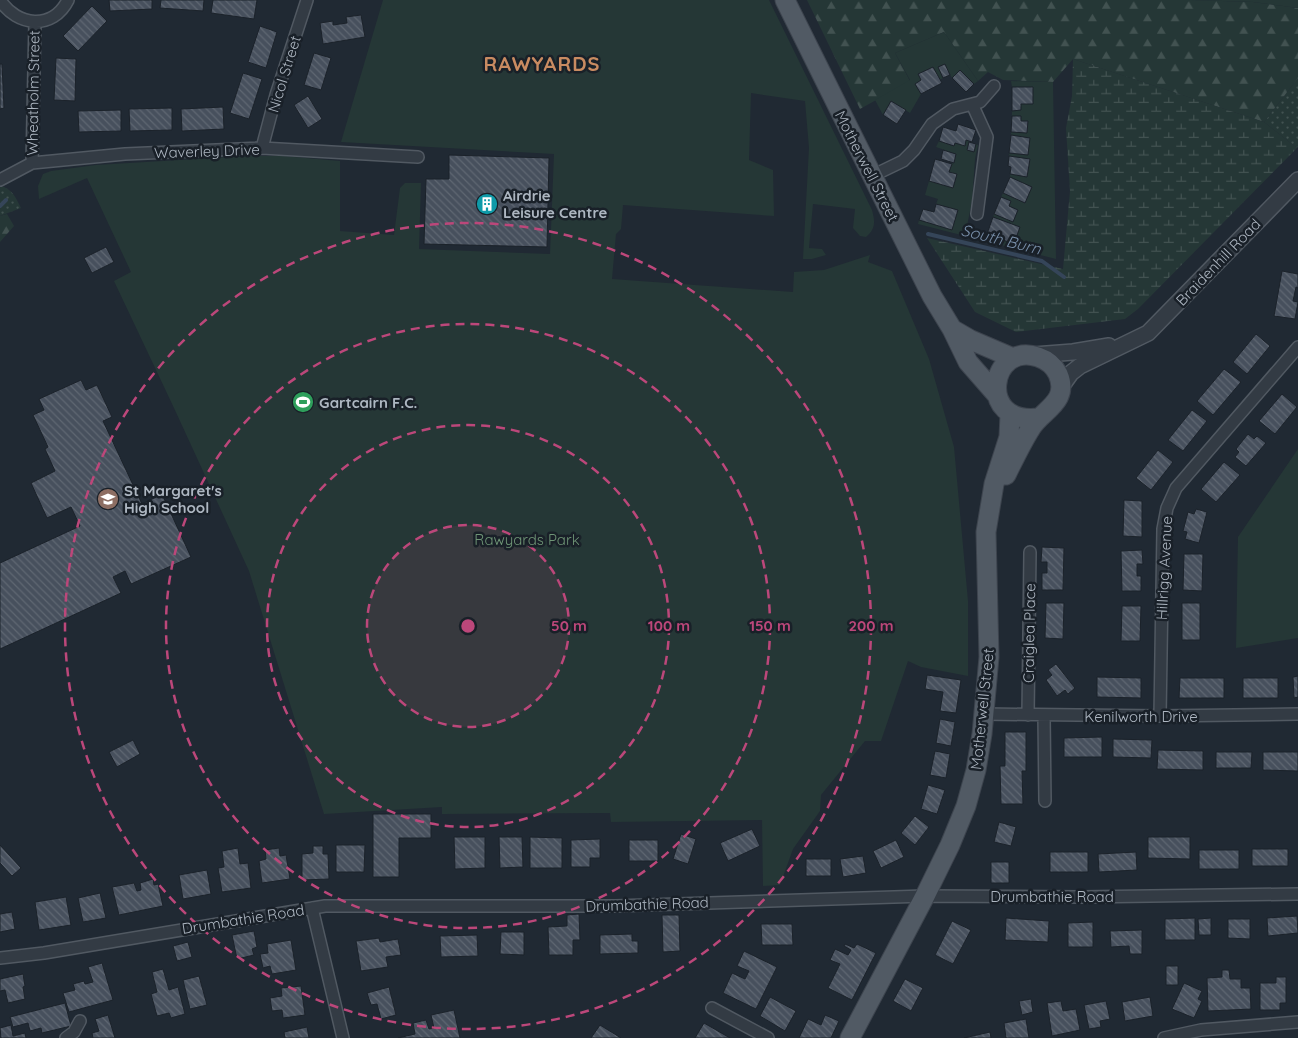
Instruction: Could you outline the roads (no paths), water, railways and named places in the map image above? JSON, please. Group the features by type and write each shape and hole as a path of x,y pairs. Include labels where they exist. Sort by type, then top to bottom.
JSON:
{"main road":[{"name":"Motherwell Street","path":"785,0 932,296 952,329 968,362 996,394"},
{"path":"952,329 991,350 1013,358"},
{"path":"989,507 1030,429 1038,418 1050,410 1056,402 1060,387 1056,370 1043,359 1020,355 1007,362 998,375 996,394 1002,407 1017,418 1038,418"},
{"name":"Motherwell Street","path":"850,1038 925,896 958,827 976,770 984,714 989,657 986,532 994,484 1009,437 1010,414"}],"street":[{"path":"0,0 6,10 17,18 34,22 48,20 59,12 68,0"},
{"name":"Nicol Street","path":"262,148 276,95 307,0"},
{"name":"Wheatholm Street","path":"32,163 34,22"},
{"path":"872,176 903,161 914,150 932,124 953,108 980,102 994,86"},
{"path":"972,104 987,138 977,214"},
{"name":"Waverley Drive","path":"0,180 32,163 125,154 262,148 418,157"},
{"name":"Braidenhill Road","path":"1060,387 1071,373 1080,366 1148,333 1298,180"},
{"name":"Braidenhill Road","path":"1034,356 1073,352 1135,340"},
{"name":"Hillrigg Avenue","path":"1160,716 1162,529 1167,508 1176,488 1298,347"},
{"name":"Craiglea Place","path":"1028,715 1030,552"},
{"name":"Kenilworth Drive","path":"984,714 1160,716 1298,714"},
{"path":"1044,716 1044,801"},
{"name":"Drumbathie Road","path":"0,958 44,953 326,906 615,906 925,896 1092,897 1298,894"},
{"path":"312,908 343,1038"},
{"path":"712,1008 768,1038"},
{"path":"66,1038 74,1032 80,1021"},
{"path":"1164,1038 1201,1030 1298,1022"}],"waterway":[{"name":"South Burn","path":"0,206 6,200"},
{"name":"South Burn","path":"928,234 1042,261 1064,277"}],"place":[{"name":"Airdrie Leisure Centre","path":"487,204"},
{"name":"Gartcairn F.C.","path":"303,402"},
{"name":"St Margaret's High School","path":"108,499"}],"district":[{"name":"RAWYARDS","path":"542,63"}],"park label":[{"name":"Rawyards Park","path":"527,539"}]}
